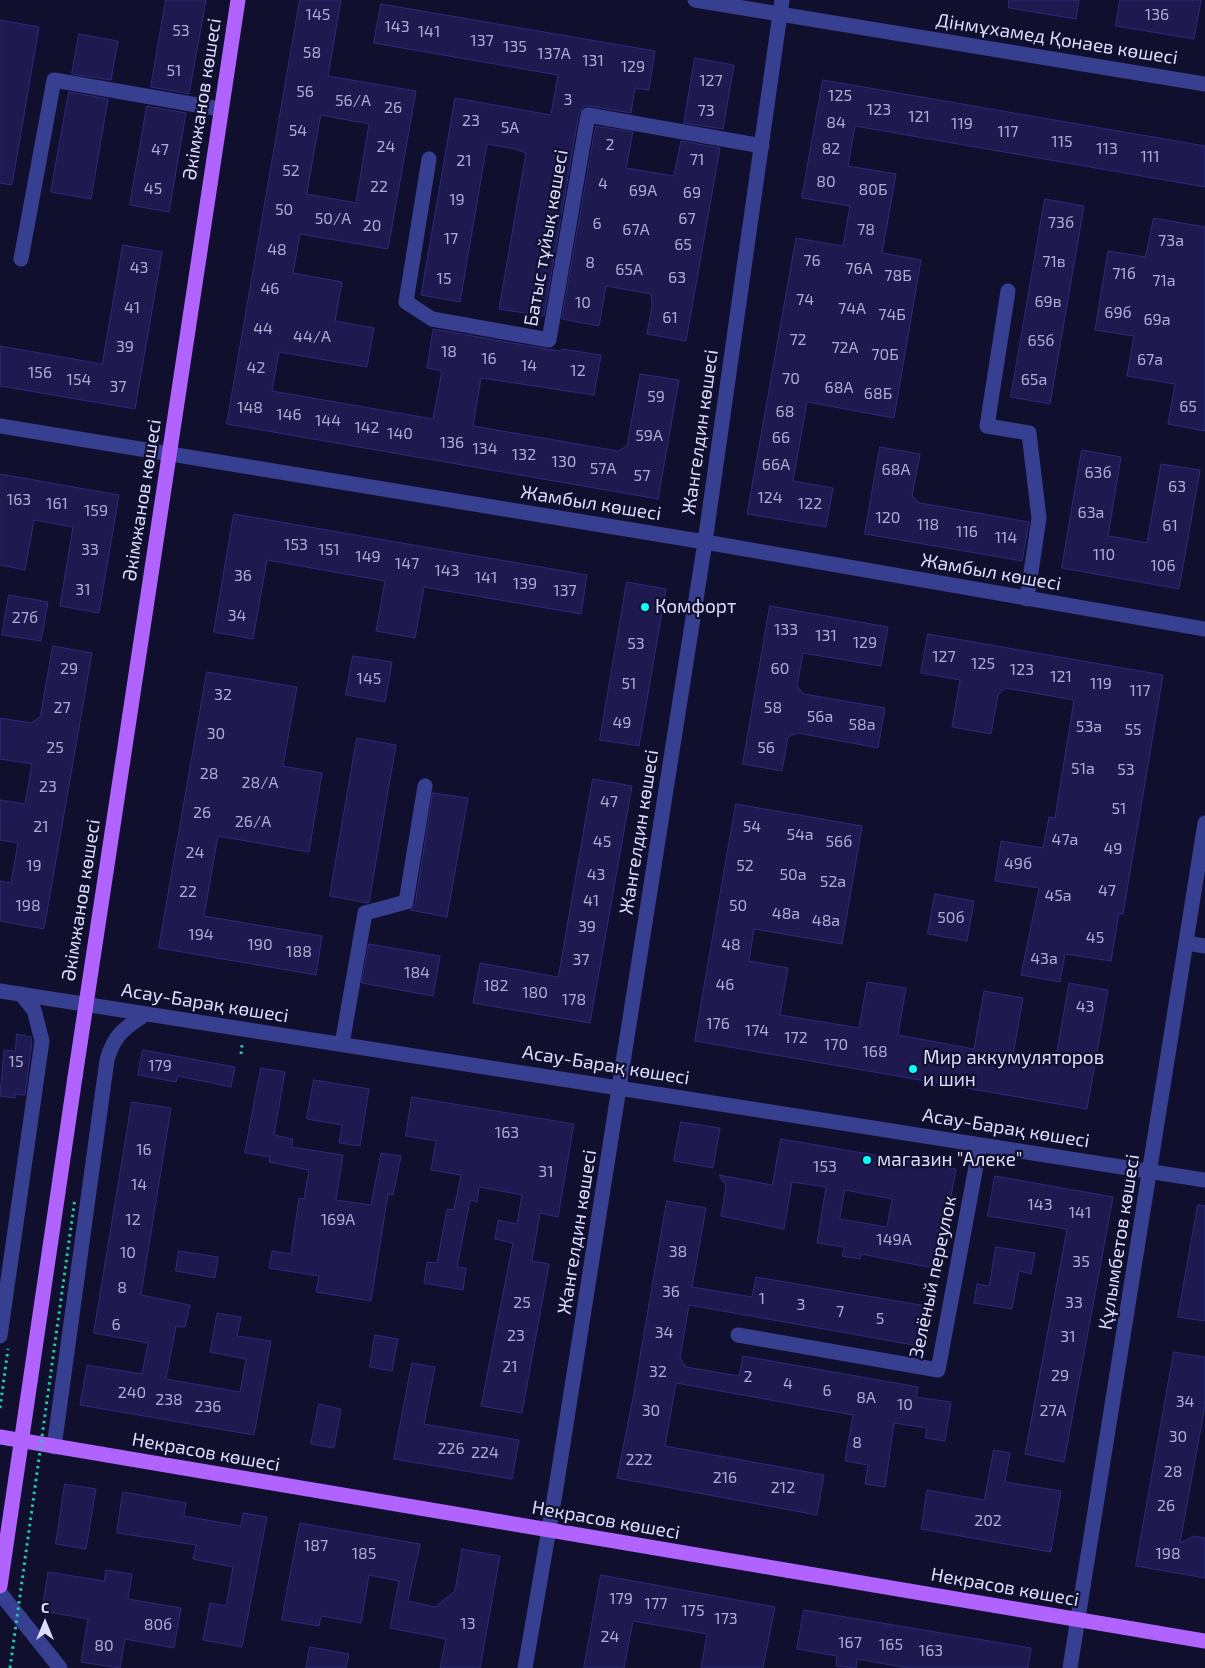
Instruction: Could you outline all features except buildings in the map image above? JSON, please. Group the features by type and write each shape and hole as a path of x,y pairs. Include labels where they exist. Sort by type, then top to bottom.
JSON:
{"main road":[{"name":"Әкімжанов көшесі","path":"0,1586 220,109 238,0"},
{"name":"Некрасов көшесі","path":"0,1438 1205,1641"}],"street":[{"name":"Дінмұхамед Қонаев көшесі","path":"695,0 781,7 1205,84"},
{"name":"Жангелдин көшесі","path":"525,1668 620,1088 704,542 781,7"},
{"path":"22,259 54,80 220,109"},
{"name":"Батыс тұйық көшесі","path":"429,158 406,302 432,319 549,340 588,115 762,146"},
{"path":"1008,291 987,426 1029,433 1039,518 1027,599"},
{"name":"Жамбыл көшесі","path":"0,426 704,542 1205,629"},
{"path":"342,1044 365,913 406,902 425,786"},
{"name":"Құлымбетов көшесі","path":"1070,1668 1205,823"},
{"path":"1187,943 1205,946"},
{"name":"Асау-Барақ көшесі","path":"0,991 1205,1180"},
{"path":"0,1336 42,1041 34,1010 21,994"},
{"path":"54,1447 107,1060 112,1042 125,1028 146,1014"},
{"name":"Зелёный переулок","path":"738,1335 938,1370 980,1145"},
{"path":"0,1593 60,1668"}],"path":[{"path":"10,1668 76,1196"}],"place":[{"name":"Комфорт","path":"645,607"},
{"name":"Мир аккумуляторов и шин","path":"913,1069"},
{"name":"магазин \"Алеке\"","path":"867,1160"}]}
